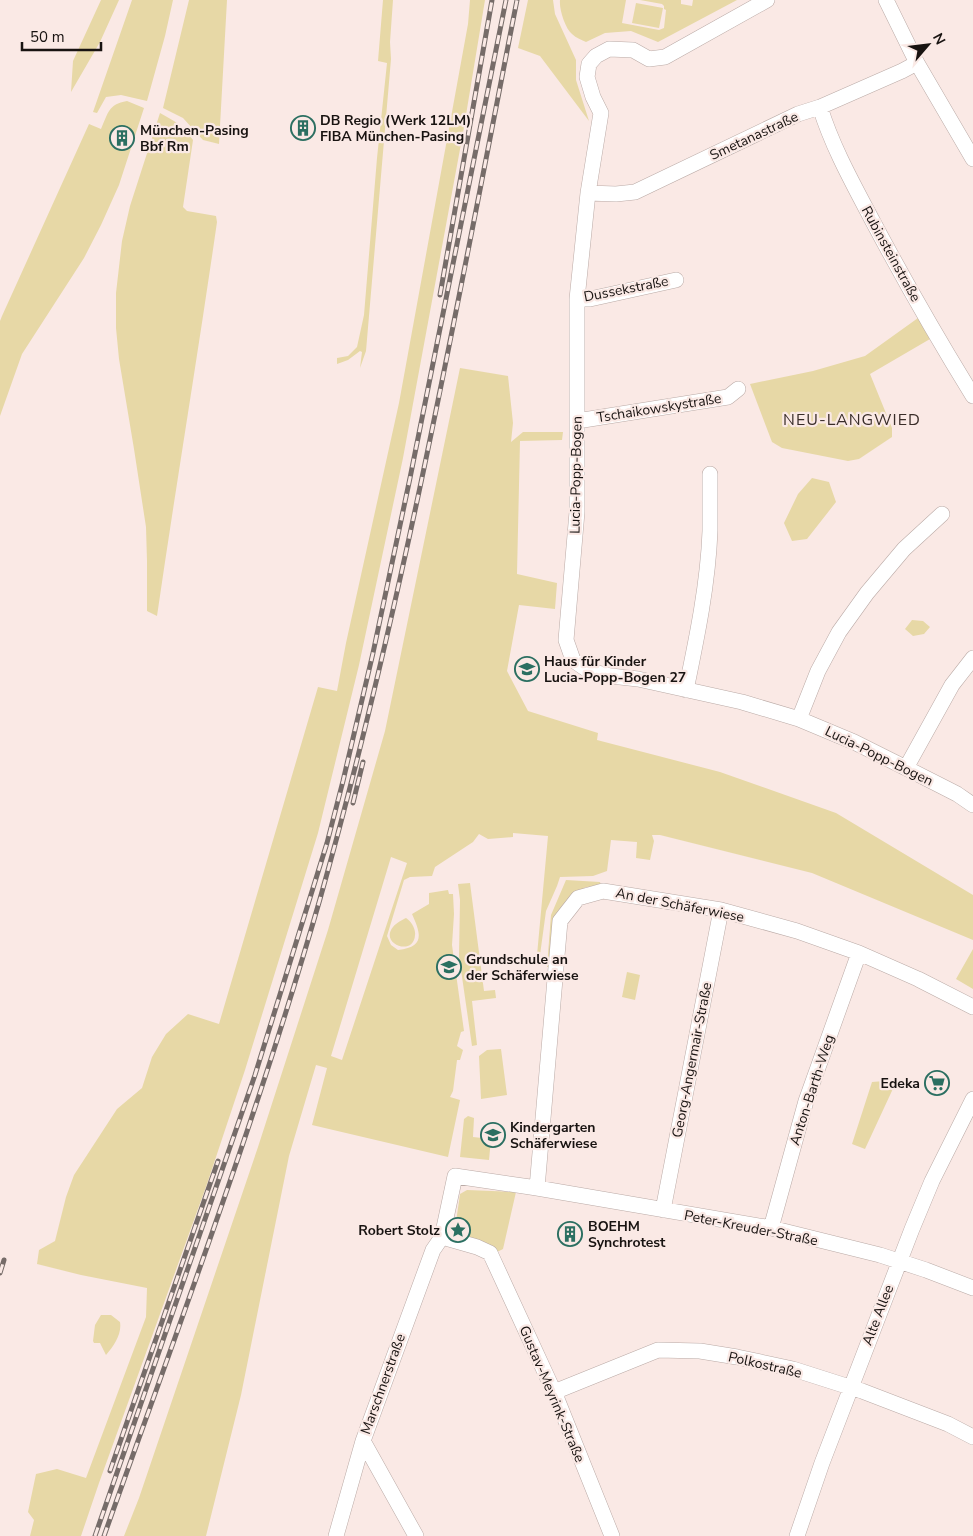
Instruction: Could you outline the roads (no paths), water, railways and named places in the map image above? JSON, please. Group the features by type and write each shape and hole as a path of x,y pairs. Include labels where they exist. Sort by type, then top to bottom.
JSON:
{"street":[{"name":"Lucia-Popp-Bogen","path":"767,0 665,57 649,59 632,50 608,49 596,56 589,64 587,77 593,97 601,113 588,193 577,299 577,512 566,640 573,660 589,671 742,702 799,719 854,742 973,804"},
{"path":"886,0 917,63 973,159"},
{"name":"Smetanastraße","path":"588,193 616,194 635,192 798,114 820,107 917,63"},
{"name":"Rubinsteinstraße","path":"820,107 827,130 890,254 973,396"},
{"name":"Dussekstraße","path":"577,299 590,299 676,280"},
{"name":"Tschaikowskystraße","path":"577,421 728,397 738,389"},
{"path":"686,690 700,623 705,584 710,532 710,474"},
{"path":"799,719 818,671 839,632 867,593 904,549 942,514"},
{"path":"906,768 952,685 973,658"},
{"name":"An der Schäferwiese","path":"537,1188 560,921 578,898 603,891 721,910 797,931 860,953 918,979 973,1007"},
{"name":"Georg-Angermair-Straße","path":"663,1210 721,910"},
{"name":"Anton-Barth-Weg","path":"772,1228 806,1101 860,953"},
{"name":"Alte Allee","path":"798,1536 822,1463 899,1261 929,1189 973,1099"},
{"name":"Marschnerstraße","path":"336,1536 362,1441 433,1250 442,1237 455,1176 514,1185"},
{"name":"Peter-Kreuder-Straße","path":"514,1185 772,1228 899,1261 973,1288"},
{"name":"Gustav-Meyrink-Straße","path":"442,1237 477,1247 490,1253 554,1392 612,1536"},
{"name":"Polkostraße","path":"554,1392 658,1350 700,1352 737,1357 793,1369 862,1391 948,1424 973,1437"},
{"path":"362,1441 416,1536"}],"railway":[{"path":"440,295 492,0"},
{"path":"95,1536 255,1075 327,843 373,653 506,0"},
{"path":"104,1536 217,1219 271,1060 320,899 350,788 403,564 451,339 517,0"},
{"path":"353,803 363,762"},
{"path":"110,1471 218,1161"},
{"path":"0,1273 4,1260"}],"place":[{"name":"DB Regio (Werk 12LM) FIBA München-Pasing","path":"303,128"},
{"name":"München-Pasing Bbf Rm","path":"122,138"},
{"name":"Haus für Kinder Lucia-Popp-Bogen 27","path":"527,669"},
{"name":"Grundschule an der Schäferwiese","path":"449,967"},
{"name":"Edeka","path":"937,1083"},
{"name":"Kindergarten Schäferwiese","path":"493,1135"},
{"name":"Robert Stolz","path":"458,1230"},
{"name":"BOEHM Synchrotest","path":"570,1234"}],"district":[{"name":"NEU-LANGWIED","path":"852,420"}]}
